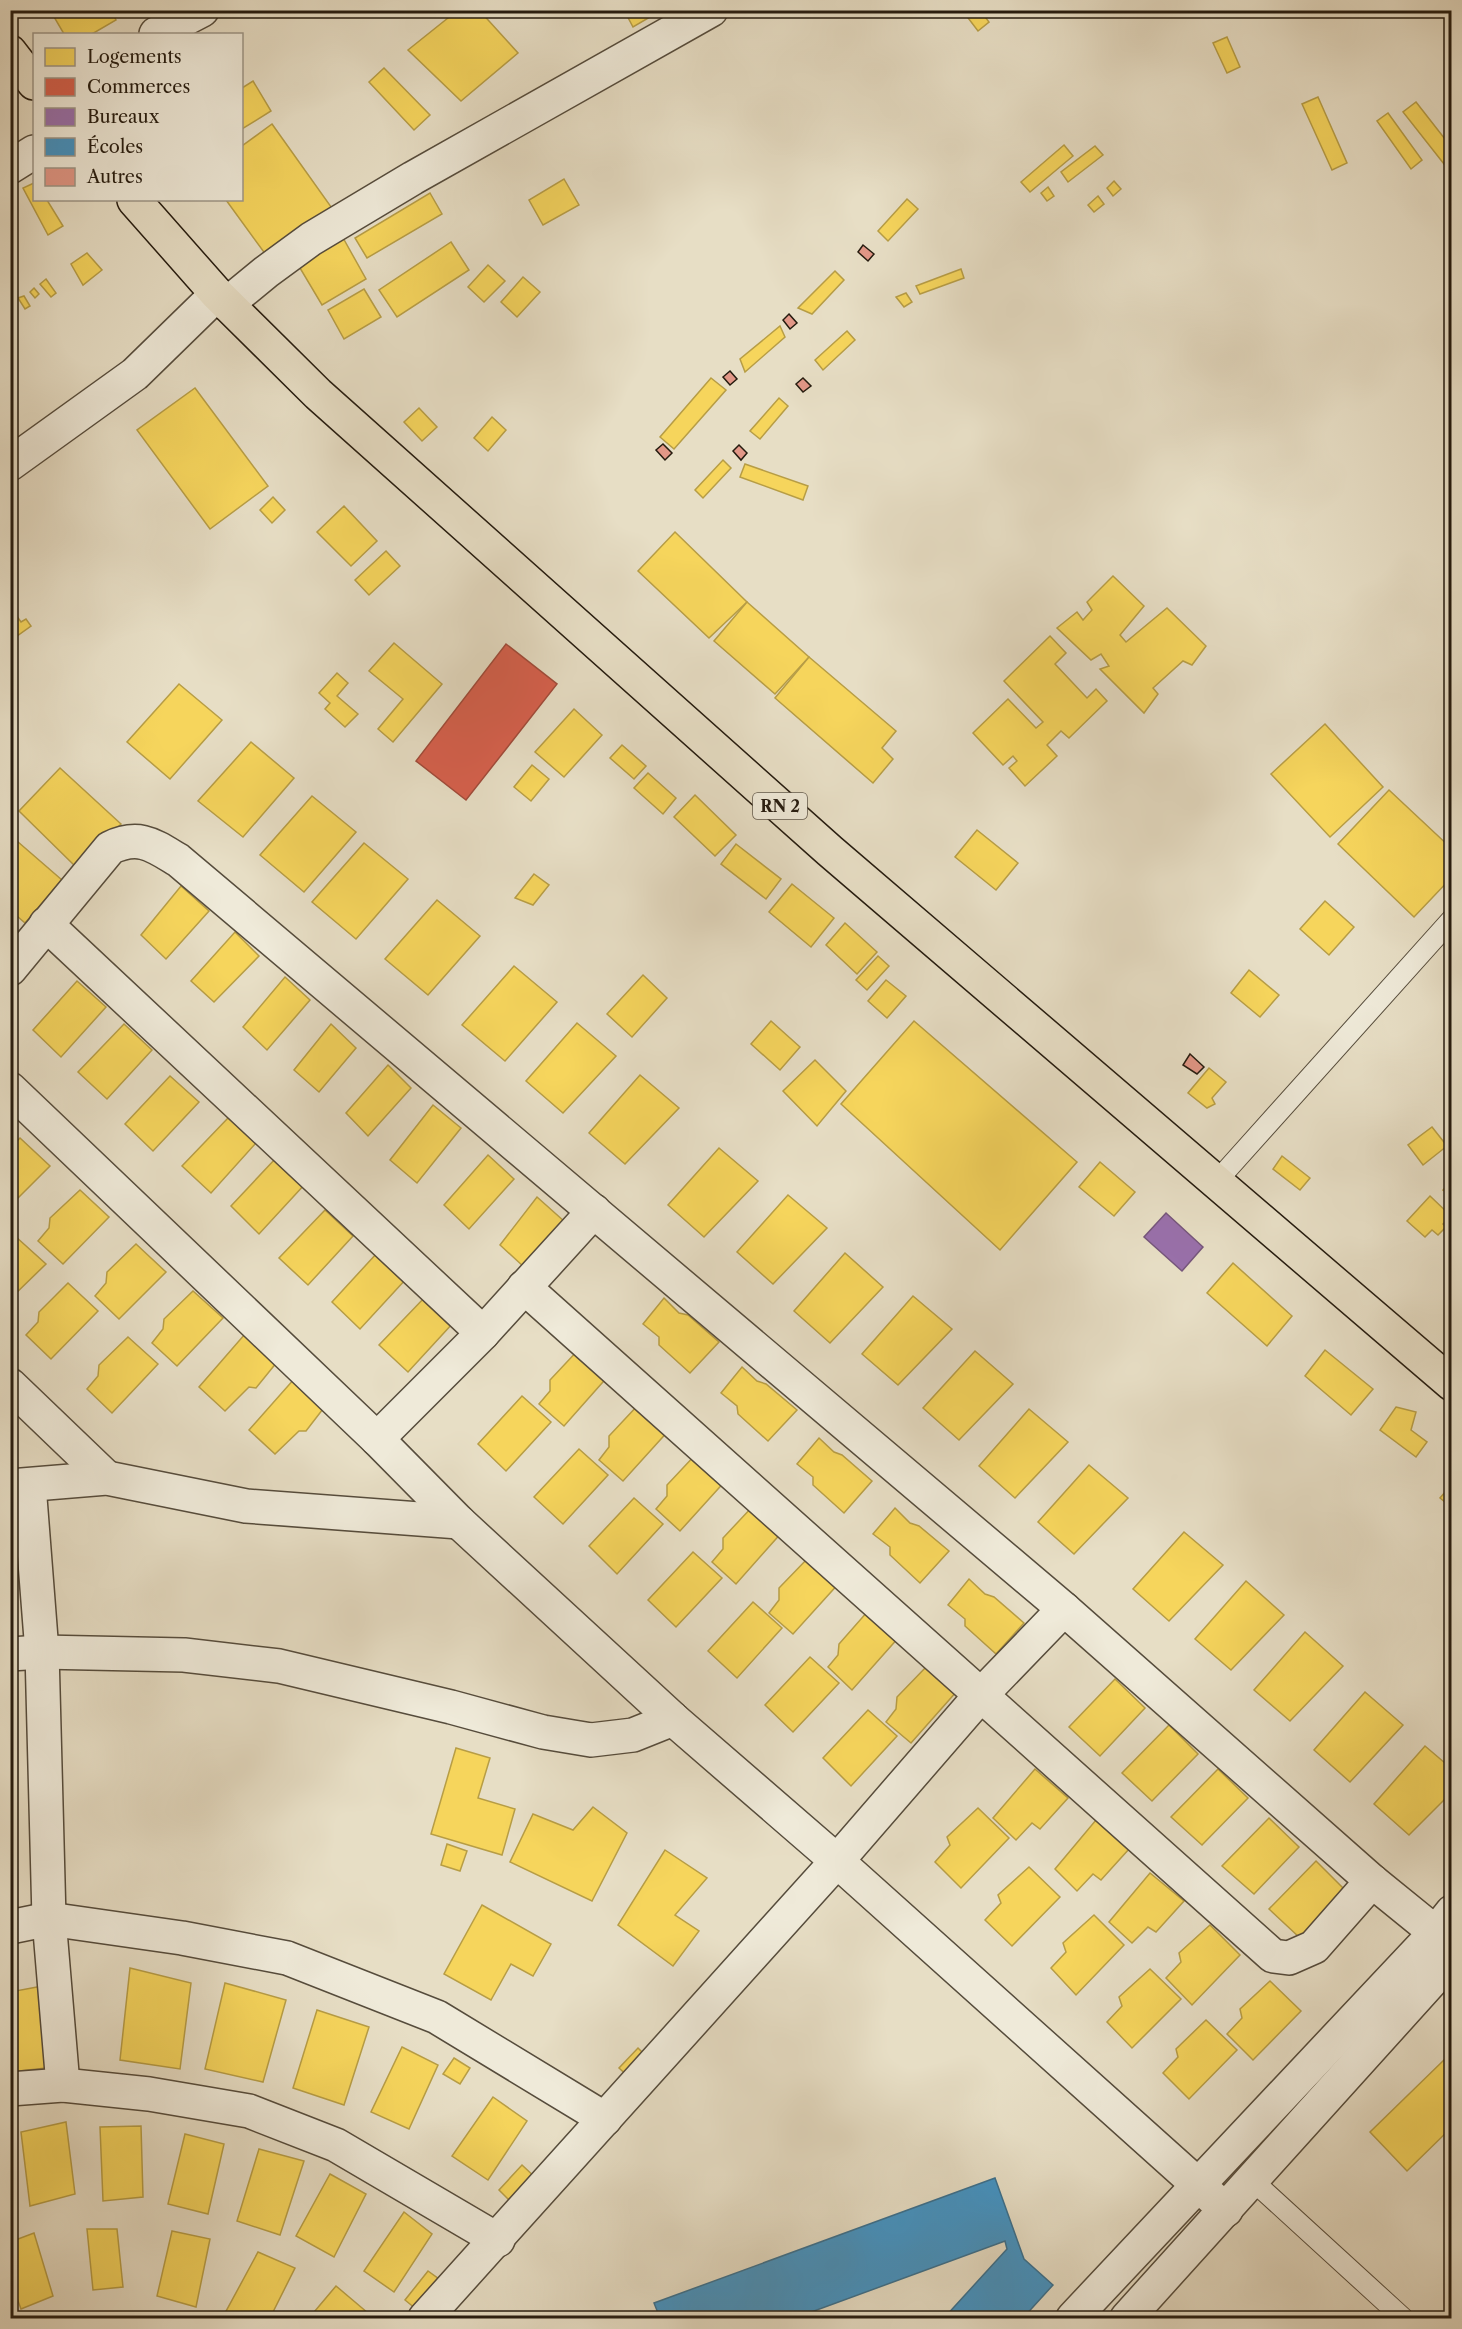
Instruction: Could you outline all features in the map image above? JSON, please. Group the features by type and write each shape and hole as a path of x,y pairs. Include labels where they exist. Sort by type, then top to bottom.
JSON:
{"highway":[{"path":"10,52 33,81"},
{"name":"RN 2","path":"135,201 222,299 318,394 830,851 1452,1384"}],"street":[{"path":"158,33 202,10"},
{"path":"10,464 135,374 222,299 311,238 711,10"},
{"path":"10,167 33,153"},
{"path":"10,969 110,848 125,841 150,843 178,860 1064,1609 1372,1881 1448,1937"},
{"path":"46,924 483,1333"},
{"path":"10,1089 377,1438 459,1522 673,1719 837,1861 1226,2210"},
{"path":"377,1438 483,1333 594,1211"},
{"path":"524,1287 1274,1956 1289,1958 1314,1947 1372,1881"},
{"path":"10,1385 106,1478"},
{"path":"63,2085 26,1653 20,1486 106,1478 246,1506 459,1522"},
{"path":"425,2319 837,1861 980,1696 1064,1609"},
{"path":"26,1653 184,1655 279,1666 451,1707 543,1732 591,1740 633,1735 673,1719"},
{"path":"10,1928 49,1919 182,1938 287,1958 437,2017 605,2119"},
{"path":"1073,2319 1200,2185 1448,1937"},
{"path":"1127,2319 1252,2180 1448,1937"},
{"path":"10,2090 63,2085 149,2094 249,2111 336,2145 498,2240"}],"lane":[{"path":"1216,1182 1452,919"},
{"path":"1252,2180 1403,2319"}],"building: Logements":[{"path":"50,10 111,10 116,20 94,33 63,33"},
{"path":"458,10 479,10 518,53 461,101 408,50"},
{"path":"624,10 662,10 633,27"},
{"path":"962,10 980,10 989,22 978,31"},
{"path":"1227,37 1240,67 1227,73 1213,43"},
{"path":"384,68 430,115 414,130 369,82"},
{"path":"253,81 271,111 243,128 243,87"},
{"path":"1318,97 1347,163 1332,170 1302,104"},
{"path":"1416,102 1452,148 1452,159 1444,164 1403,112"},
{"path":"1388,113 1422,160 1411,169 1377,121"},
{"path":"272,124 334,211 269,259 227,201 243,201 243,145"},
{"path":"1064,145 1073,156 1030,192 1021,182"},
{"path":"1095,146 1103,155 1068,182 1061,172"},
{"path":"564,179 579,205 543,225 529,200"},
{"path":"1114,181 1121,189 1113,196 1107,188"},
{"path":"33,183 33,201 48,201 63,226 48,235 23,188"},
{"path":"1048,187 1054,196 1047,201 1041,193"},
{"path":"430,193 442,214 367,258 355,238"},
{"path":"1098,196 1104,204 1094,212 1088,205"},
{"path":"907,199 918,209 888,241 878,231"},
{"path":"342,236 366,279 322,305 297,263"},
{"path":"451,242 469,270 397,317 379,290"},
{"path":"87,253 102,270 83,285 71,264"},
{"path":"488,265 505,281 484,302 468,287"},
{"path":"961,269 964,278 920,294 916,286"},
{"path":"835,271 844,280 812,314 798,308"},
{"path":"523,277 540,292 517,317 501,302"},
{"path":"46,279 56,293 51,297 40,284"},
{"path":"34,288 39,294 35,298 30,292"},
{"path":"364,289 381,317 344,339 328,310"},
{"path":"906,293 912,302 904,307 896,297"},
{"path":"24,296 30,306 25,309 18,298"},
{"path":"780,326 785,337 745,372 740,359"},
{"path":"847,331 855,340 823,370 815,360"},
{"path":"711,378 726,390 674,449 660,437"},
{"path":"195,388 268,486 210,529 137,430"},
{"path":"779,398 788,406 760,439 750,431"},
{"path":"419,408 437,427 422,441 404,422"},
{"path":"492,417 506,430 488,451 474,438"},
{"path":"723,460 731,468 703,498 695,490"},
{"path":"745,464 808,486 803,500 740,477"},
{"path":"273,497 285,510 272,523 260,510"},
{"path":"344,506 377,541 351,566 317,532"},
{"path":"675,532 747,602 709,638 638,571"},
{"path":"386,551 400,566 369,595 355,580"},
{"path":"1113,576 1144,606 1120,635 1126,642 1167,608 1206,646 1192,665 1183,661 1153,688 1158,694 1144,713 1100,669 1109,666 1101,654 1091,660 1057,628 1077,612 1083,620 1092,610 1087,602"},
{"path":"747,602 809,657 775,694 714,641"},
{"path":"16,615 21,622 26,619 31,626 10,641 10,618"},
{"path":"1050,636 1066,653 1055,664 1087,698 1096,689 1107,701 1069,738 1061,731 1047,745 1057,756 1025,786 1009,768 1017,761 1013,756 1003,765 973,733 1008,699 1036,728 1043,722 1004,681"},
{"path":"394,643 442,684 393,742 378,729 403,699 369,671"},
{"path":"809,657 896,731 882,748 893,759 873,783 775,698"},
{"path":"337,673 348,683 337,696 358,714 345,727 325,709 330,703 319,693"},
{"path":"179,684 222,720 170,779 127,742"},
{"path":"574,709 602,735 564,777 535,752"},
{"path":"1325,724 1383,787 1330,837 1271,774"},
{"path":"251,742 294,778 243,837 198,801"},
{"path":"622,745 646,766 634,779 610,758"},
{"path":"532,765 549,779 531,801 514,787"},
{"path":"60,768 121,824 79,870 19,811"},
{"path":"648,773 676,798 663,814 634,788"},
{"path":"1389,790 1452,849 1452,877 1414,917 1338,844"},
{"path":"695,795 736,835 715,856 674,817"},
{"path":"312,796 356,832 304,892 260,855"},
{"path":"977,830 1018,863 996,890 955,857"},
{"path":"10,835 62,880 25,923 10,910"},
{"path":"364,843 408,879 356,939 312,902"},
{"path":"736,844 781,879 766,899 721,864"},
{"path":"534,874 549,885 533,905 515,898"},
{"path":"792,884 834,918 811,947 769,912"},
{"path":"181,886 209,911 166,959 141,935"},
{"path":"437,900 480,936 428,995 385,959"},
{"path":"1325,901 1354,927 1329,955 1300,929"},
{"path":"845,923 877,952 857,974 826,945"},
{"path":"235,932 259,956 214,1002 191,981"},
{"path":"878,956 889,966 867,990 856,980"},
{"path":"514,966 557,1002 505,1061 462,1025"},
{"path":"1249,970 1279,995 1260,1017 1231,993"},
{"path":"643,975 667,998 632,1037 607,1014"},
{"path":"285,977 310,1000 267,1050 243,1027"},
{"path":"886,980 906,996 887,1018 868,1001"},
{"path":"77,981 106,1007 61,1057 33,1030"},
{"path":"771,1021 800,1047 780,1070 751,1044"},
{"path":"914,1021 1077,1162 1000,1250 841,1104"},
{"path":"577,1023 616,1056 563,1113 526,1081"},
{"path":"124,1024 152,1050 107,1099 78,1072"},
{"path":"331,1024 356,1048 319,1092 294,1070"},
{"path":"815,1060 846,1091 817,1126 783,1091"},
{"path":"388,1065 411,1088 368,1136 346,1113"},
{"path":"1209,1068 1226,1082 1212,1098 1215,1104 1207,1108 1188,1093"},
{"path":"640,1075 679,1108 625,1164 589,1133"},
{"path":"170,1076 199,1102 153,1151 125,1124"},
{"path":"433,1105 461,1128 417,1183 390,1160"},
{"path":"228,1118 256,1143 211,1193 182,1166"},
{"path":"1432,1127 1447,1146 1423,1165 1408,1145"},
{"path":"20,1138 50,1166 10,1206 10,1148"},
{"path":"719,1148 758,1181 704,1237 668,1205"},
{"path":"488,1155 514,1179 469,1229 444,1205"},
{"path":"1282,1156 1310,1178 1300,1190 1273,1169"},
{"path":"276,1158 305,1184 259,1234 231,1206"},
{"path":"1100,1162 1135,1192 1114,1216 1079,1187"},
{"path":"1452,1179 1452,1196 1443,1190"},
{"path":"80,1190 109,1217 63,1264 38,1241 49,1228 50,1218"},
{"path":"788,1195 827,1228 773,1284 737,1252"},
{"path":"1430,1196 1451,1216 1443,1224 1446,1227 1438,1235 1432,1230 1425,1237 1407,1221"},
{"path":"537,1197 565,1222 524,1267 500,1245"},
{"path":"325,1210 353,1236 308,1285 279,1258"},
{"path":"15,1236 46,1264 10,1299 10,1240"},
{"path":"136,1244 166,1272 119,1319 95,1296 106,1283 107,1272"},
{"path":"377,1253 406,1279 360,1329 332,1302"},
{"path":"845,1253 883,1287 830,1343 794,1311"},
{"path":"1233,1263 1292,1316 1267,1346 1207,1293"},
{"path":"68,1283 98,1311 51,1359 26,1335 38,1322 39,1312"},
{"path":"193,1291 223,1318 177,1366 152,1343 163,1329 164,1319"},
{"path":"913,1296 952,1329 898,1385 862,1354"},
{"path":"425,1297 453,1323 408,1372 379,1345"},
{"path":"664,1298 679,1313 688,1315 719,1342 690,1373 659,1345 659,1337 643,1324"},
{"path":"245,1334 277,1362 256,1388 249,1387 225,1411 199,1387"},
{"path":"128,1337 158,1364 112,1413 87,1389 98,1376 99,1365"},
{"path":"580,1348 610,1374 564,1426 539,1404 550,1391 550,1380"},
{"path":"1325,1350 1373,1389 1351,1415 1305,1376"},
{"path":"975,1351 1013,1384 959,1440 923,1408"},
{"path":"742,1367 797,1410 768,1441 738,1414 737,1406 721,1393"},
{"path":"295,1378 326,1405 306,1431 299,1431 275,1454 249,1430"},
{"path":"522,1396 551,1422 506,1471 478,1444"},
{"path":"639,1404 670,1429 623,1481 599,1460 609,1447 609,1436"},
{"path":"1396,1407 1416,1412 1411,1430 1427,1442 1416,1457 1380,1430"},
{"path":"1029,1409 1068,1442 1015,1498 979,1466"},
{"path":"819,1438 872,1481 844,1513 813,1485 813,1477 797,1464"},
{"path":"579,1449 608,1475 563,1524 534,1497"},
{"path":"697,1453 727,1479 680,1531 656,1509 667,1496 667,1485"},
{"path":"1089,1465 1128,1498 1074,1554 1038,1522"},
{"path":"1452,1484 1452,1508 1440,1498"},
{"path":"634,1498 663,1524 617,1574 589,1546"},
{"path":"753,1506 783,1531 736,1584 712,1562 723,1549 723,1538"},
{"path":"895,1508 910,1523 919,1526 949,1551 920,1583 890,1555 890,1547 873,1534"},
{"path":"1184,1532 1223,1565 1169,1621 1133,1589"},
{"path":"693,1552 722,1578 676,1627 648,1600"},
{"path":"809,1557 840,1582 793,1634 769,1613 779,1600 779,1588"},
{"path":"969,1579 1024,1623 996,1654 965,1626 965,1619 948,1605"},
{"path":"1246,1581 1284,1615 1231,1670 1195,1639"},
{"path":"753,1602 782,1628 737,1678 708,1651"},
{"path":"868,1611 899,1637 852,1690 828,1667 838,1655 839,1644"},
{"path":"1305,1632 1343,1666 1290,1721 1254,1690"},
{"path":"810,1657 839,1683 793,1732 765,1705"},
{"path":"927,1666 957,1691 911,1743 886,1722 896,1709 897,1697"},
{"path":"1115,1679 1145,1708 1100,1756 1069,1727"},
{"path":"1365,1692 1403,1725 1350,1782 1314,1750"},
{"path":"868,1710 897,1736 851,1786 823,1758"},
{"path":"1169,1725 1198,1754 1152,1801 1122,1773"},
{"path":"1425,1746 1452,1769 1452,1792 1409,1835 1374,1804"},
{"path":"456,1748 490,1758 478,1798 515,1809 502,1855 431,1834"},
{"path":"1035,1769 1068,1798 1040,1829 1032,1823 1016,1840 993,1818"},
{"path":"1218,1769 1248,1798 1202,1845 1171,1817"},
{"path":"593,1807 627,1833 592,1901 510,1862 533,1814 573,1830"},
{"path":"978,1808 1009,1838 961,1888 935,1862 950,1845 947,1837"},
{"path":"1269,1818 1299,1847 1254,1894 1222,1866"},
{"path":"1096,1820 1129,1849 1101,1880 1093,1874 1077,1891 1055,1869"},
{"path":"447,1844 467,1851 460,1871 441,1865"},
{"path":"665,1850 707,1878 675,1915 699,1931 673,1966 618,1925"},
{"path":"1316,1861 1345,1890 1300,1938 1269,1909"},
{"path":"1029,1867 1060,1897 1012,1946 985,1920 1001,1903 998,1895"},
{"path":"1150,1873 1184,1901 1156,1932 1148,1927 1132,1943 1109,1922"},
{"path":"482,1905 551,1944 533,1976 511,1964 491,2000 444,1974"},
{"path":"1094,1915 1124,1945 1076,1995 1051,1968 1066,1952 1063,1943"},
{"path":"1210,1925 1240,1955 1192,2005 1166,1978 1181,1962 1179,1953"},
{"path":"130,1968 191,1983 180,2069 120,2060"},
{"path":"1150,1969 1181,1999 1132,2048 1107,2022 1122,2006 1119,1997"},
{"path":"1270,1981 1301,2011 1253,2060 1227,2034 1242,2018 1240,2009"},
{"path":"225,1983 286,2000 263,2082 205,2069"},
{"path":"48,1985 55,2067 10,2072 10,1992"},
{"path":"317,2010 369,2027 344,2105 293,2088"},
{"path":"1206,2020 1237,2050 1189,2099 1163,2073 1178,2057 1176,2049"},
{"path":"402,2047 438,2065 409,2129 371,2112"},
{"path":"638,2048 652,2062 633,2081 619,2068"},
{"path":"454,2058 470,2068 460,2084 443,2074"},
{"path":"1446,2058 1452,2064 1452,2127 1407,2171 1370,2132"},
{"path":"493,2097 527,2121 488,2180 452,2156"},
{"path":"66,2122 75,2194 30,2206 21,2132"},
{"path":"141,2126 143,2197 103,2201 100,2127"},
{"path":"185,2134 224,2144 208,2214 168,2204"},
{"path":"259,2149 304,2161 280,2235 237,2221"},
{"path":"522,2165 539,2181 515,2206 499,2190"},
{"path":"330,2174 366,2194 334,2257 296,2236"},
{"path":"404,2212 432,2234 394,2292 364,2271"},
{"path":"87,2229 117,2229 123,2287 93,2290"},
{"path":"172,2231 210,2239 196,2307 157,2296"},
{"path":"34,2233 53,2296 21,2309 10,2279 10,2242"},
{"path":"258,2252 295,2268 270,2318 231,2318 224,2315"},
{"path":"428,2271 439,2279 416,2309 405,2300"},
{"path":"336,2286 368,2313 364,2318 309,2318"}],"building: Commerces":[{"path":"506,644 557,684 466,800 416,761"}],"building: Bureaux":[{"path":"1166,1213 1203,1247 1182,1271 1144,1237"}],"building: Écoles":[{"path":"995,2178 1024,2259 1053,2285 1023,2318 944,2318 1007,2249 1005,2241 795,2318 660,2318 654,2303"}],"building: Autres":[{"path":"863,245 874,254 868,261 858,252"},
{"path":"789,314 797,323 790,329 783,320"},
{"path":"730,371 737,379 730,385 723,377"},
{"path":"803,378 811,386 803,392 796,384"},
{"path":"663,444 672,453 665,460 656,450"},
{"path":"739,445 747,453 741,460 733,451"},
{"path":"1190,1054 1204,1067 1197,1074 1183,1065"}]}
